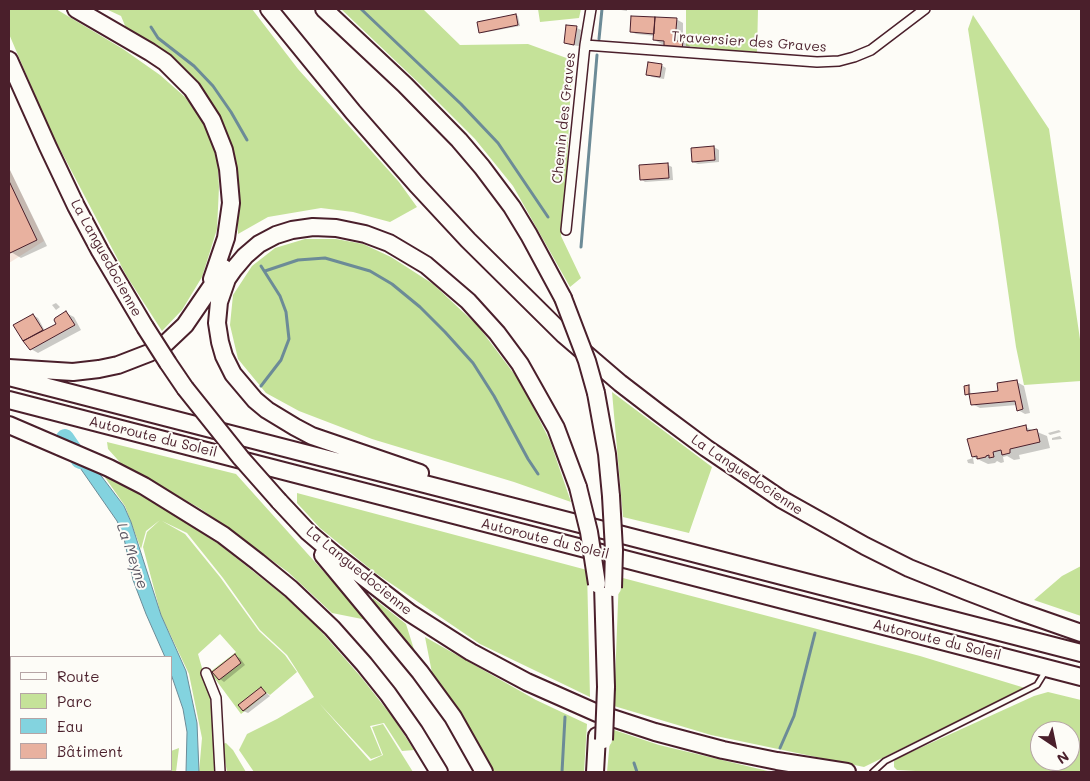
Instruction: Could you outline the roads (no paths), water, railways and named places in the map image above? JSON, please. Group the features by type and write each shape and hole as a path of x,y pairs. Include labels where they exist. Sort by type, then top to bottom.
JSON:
{"highway":[{"path":"76,9 165,62 192,89 212,120 224,150 231,203 226,238 206,296"},
{"name":"La Languedocienne","path":"269,9 416,184 468,240 564,335 659,413 706,448 774,494 865,546 909,568 1018,612 1081,633"},
{"path":"324,9 405,85 459,140 482,167 520,221 563,298 584,353 596,393 607,454 614,550 604,586"},
{"name":"La Languedocienne","path":"9,60 48,147 84,220 144,327 185,388 240,458 308,532 335,556 410,613 472,652 527,682 596,713 655,732 732,752 847,772"},
{"path":"9,368 99,370 137,359 166,343 176,335 195,313 238,250 253,238 283,224 305,220 343,221 372,229 398,241 433,263 456,281 494,320 508,338 538,381 568,439 598,541 604,586 602,772"},
{"path":"526,510 312,436 280,418 255,400 228,365 220,342 217,323 219,302 227,280 245,256 259,244 284,232 302,228 325,227 377,238 426,266 454,288 483,317 520,364 548,413 582,488"},
{"name":"Autoroute du Soleil","path":"9,377 1081,653"},
{"name":"Autoroute du Soleil","path":"9,400 1081,677"},
{"path":"9,425 56,444 144,486 223,535 291,589 332,628 388,694 414,730 440,772"},
{"path":"279,501 420,672 457,724 484,772"},
{"path":"595,772 601,738"}],"street":[{"name":"Chemin des Graves","path":"566,230 585,45 591,9"},
{"name":"Traversier des Graves","path":"585,45 817,62 839,61 854,58 871,50 925,9"},
{"path":"206,673 216,698 220,772"}],"lane":[{"path":"874,772 885,761 1037,685 1047,668"}],"water":[{"path":"76,462 99,473 124,506 131,522 161,615 186,671 197,723 199,772 186,772 187,732 183,709 172,677 172,656 165,656 146,614 133,580 123,534 117,521"}],"waterway":[{"path":"361,9 461,104 498,143 548,217"},
{"path":"599,39 602,9"},
{"path":"151,27 158,38 194,66 213,86 247,140"},
{"path":"581,247 597,55"},
{"path":"265,271 298,260 325,258 370,271 392,284 420,307 473,363 538,474"},
{"path":"261,266 280,296 286,312 289,339 281,360 261,386"},
{"name":"La Meyne","path":"65,438 80,460"},
{"path":"780,748 794,716 815,633"},
{"path":"562,772 565,717"},
{"path":"634,763 637,772"}]}
